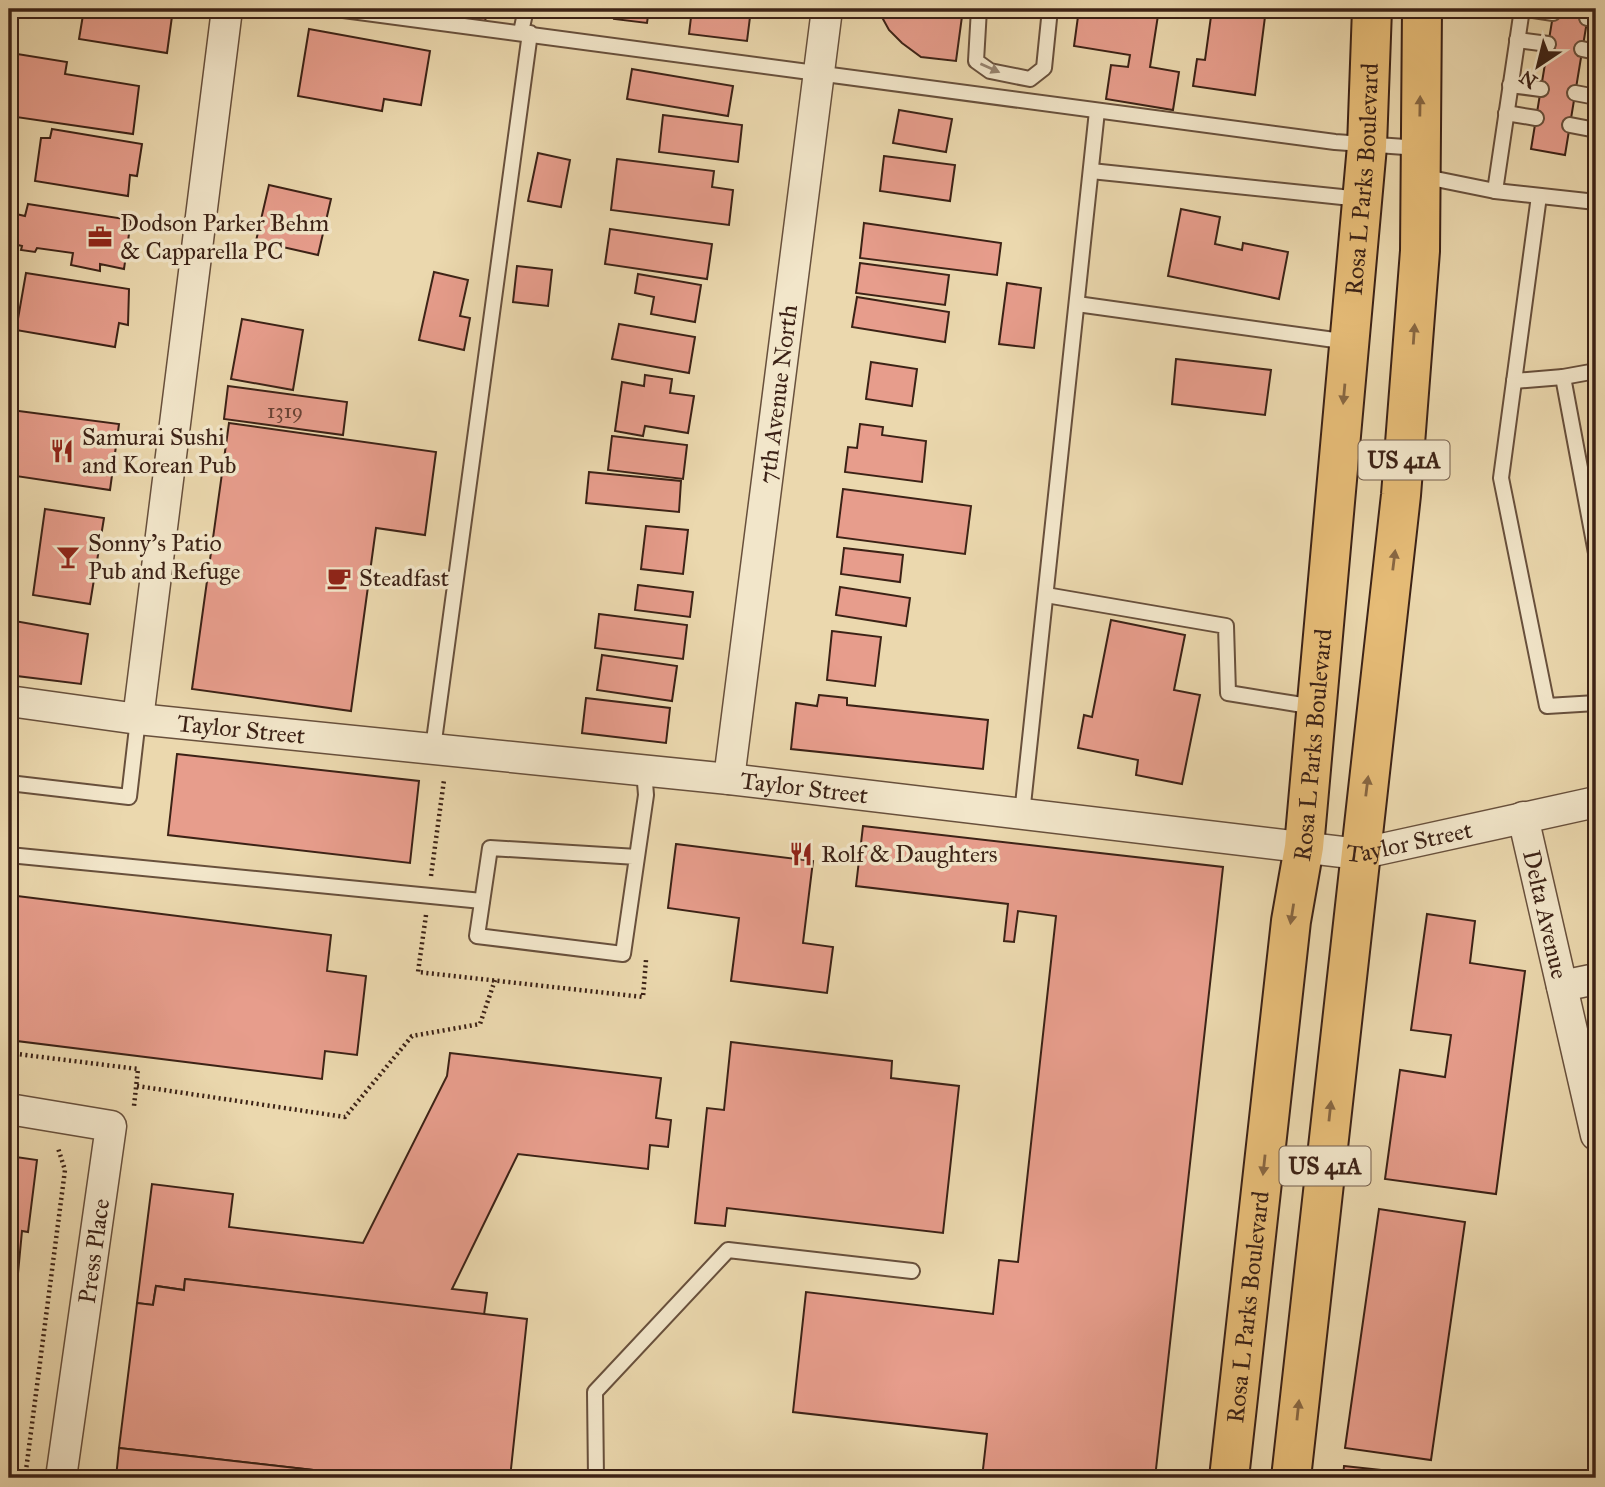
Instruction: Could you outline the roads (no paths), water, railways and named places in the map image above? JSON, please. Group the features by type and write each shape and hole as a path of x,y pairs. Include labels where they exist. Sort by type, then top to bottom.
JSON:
{"main road":[{"name":"Rosa L Parks Boulevard","path":"1229,1478 1291,921 1304,847 1367,146 1372,9"},
{"name":"US 41A","path":"1291,1478 1401,495 1420,251 1422,9"}],"street":[{"path":"138,719 227,9"},
{"name":"7th Avenue North","path":"729,779 827,9"},
{"name":"Taylor Street","path":"9,701 138,719 729,779 1359,854 1596,802"},
{"name":"Delta Avenue","path":"1523,817 1596,1135"},
{"path":"1562,986 1596,979"},
{"name":"Press Place","path":"9,1110 111,1126 61,1478"}],"lane":[{"path":"336,9 1367,146 1419,162 1495,191 1596,202"},
{"path":"433,748 526,33 526,9"},
{"path":"979,9 976,61 990,71 1030,79 1044,68 1050,9"},
{"path":"1495,191 1522,9"},
{"path":"1527,9 1553,13"},
{"path":"1517,40 1548,44"},
{"path":"1510,85 1541,89"},
{"path":"1575,93 1596,97"},
{"path":"1023,814 1097,111"},
{"path":"1506,113 1536,118"},
{"path":"1570,125 1596,130"},
{"path":"1091,171 1362,200"},
{"path":"1539,195 1501,478 1547,706 1596,703"},
{"path":"1077,304 1349,342"},
{"path":"1514,381 1596,371"},
{"path":"1563,377 1596,553"},
{"path":"1046,595 1226,626 1228,693 1316,707"},
{"path":"9,783 129,797 138,719"},
{"path":"637,857 489,848 477,936 623,954 646,795 644,770"},
{"path":"9,855 482,901"},
{"path":"596,1478 594,1392 728,1250 912,1270"}],"place":[{"name":"Dodson Parker Behm & Capparella PC","path":"100,237"},
{"name":"Samurai Sushi and Korean Pub","path":"62,451"},
{"name":"Sonny's Patio Pub and Refuge","path":"68,557"},
{"name":"Steadfast","path":"339,578"},
{"name":"Rolf & Daughters","path":"801,854"}]}
